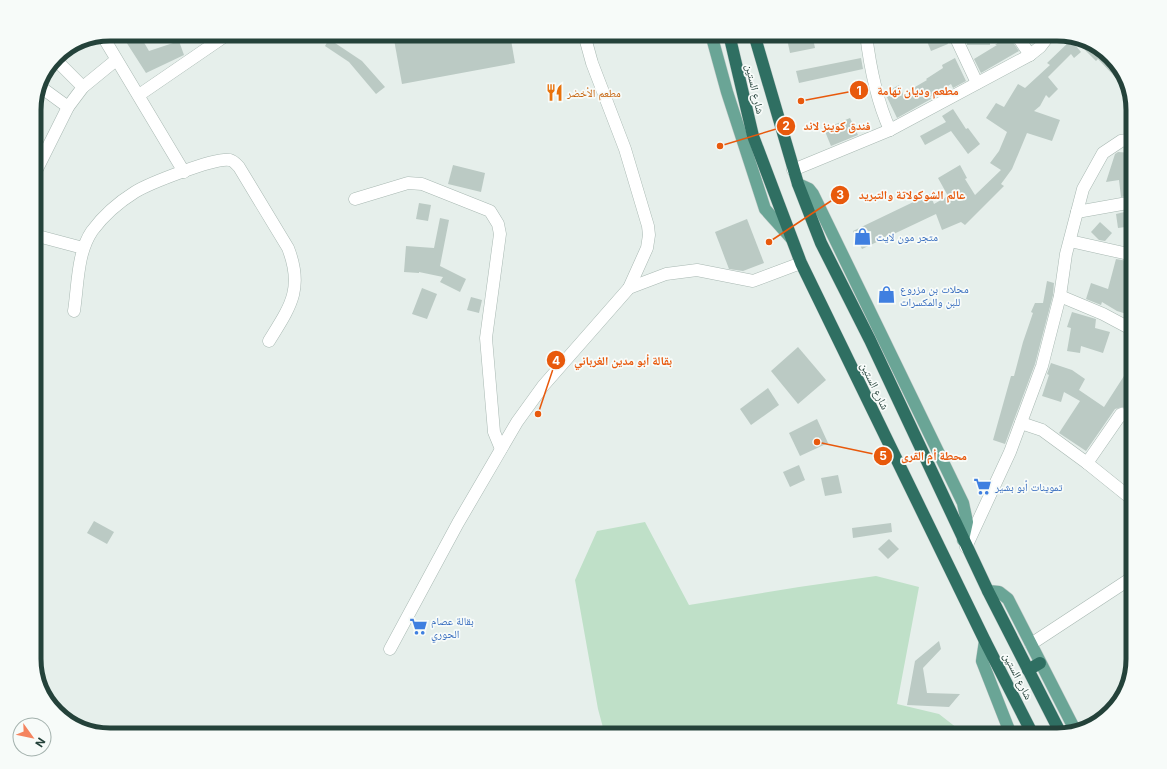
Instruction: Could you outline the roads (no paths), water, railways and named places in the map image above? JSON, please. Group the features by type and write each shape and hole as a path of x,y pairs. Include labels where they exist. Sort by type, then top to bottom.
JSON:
{"highway":[{"name":"شارع الستين","path":"731,41 753,136 801,262 985,641 1029,728"},
{"name":"شارع الستين","path":"756,41 793,170 821,243 876,338 965,544 1057,728"},
{"path":"1028,670 1040,663"}],"main road":[{"path":"713,41 727,92 765,210 791,238"},
{"path":"988,591 999,592 1008,599 1073,726"},
{"path":"985,641 982,661 1008,728"}],"street":[{"path":"105,41 139,95 184,172"},
{"path":"139,95 218,41"},
{"path":"390,648 517,422 543,386 629,288 647,248 649,235 648,226 625,150 592,63 586,41"},
{"path":"867,41 870,68 879,106 890,130"},
{"path":"957,41 978,83"},
{"path":"1021,41 1030,55"},
{"path":"793,170 890,130 1030,55 1045,41"},
{"path":"41,161 68,107 83,87 116,60"},
{"path":"59,63 83,87"},
{"path":"44,89 68,107"},
{"path":"965,544 1010,452 1042,366 1060,296 1070,240 1083,189 1103,153 1121,141 1126,140"},
{"path":"74,311 83,248 92,231 118,203 136,191 158,181 218,161 229,160 234,162 239,167 288,248 295,271 295,285 292,303 269,341"},
{"path":"355,199 408,183 422,184 483,207 495,217 500,234 486,338 494,432 501,449"},
{"path":"1077,212 1126,203"},
{"path":"41,237 83,248"},
{"path":"1070,240 1126,253"},
{"path":"629,288 666,274 697,270 753,281 801,262"},
{"path":"1060,296 1104,314 1126,326"},
{"path":"1087,463 1121,414 1126,415"},
{"path":"1020,423 1042,430 1126,494"},
{"path":"1031,644 1126,582"}],"place":[{"name":"مطعم الأخضر","path":"554,93"},
{"name":"مطعم وديان تهامة","path":"801,101"},
{"name":"فندق كوينز لاند","path":"720,146"},
{"name":"متجر مون لايت","path":"863,237"},
{"name":"عالم الشوكولاتة والتبريد","path":"769,242"},
{"name":"محلات بن مزروع للبن والمكسرات","path":"887,295"},
{"name":"بقالة أبو مدين الغرباني","path":"538,414"},
{"name":"محطة أم القرى","path":"817,442"},
{"name":"تموينات أبو بشير","path":"982,487"},
{"name":"بقالة عصام الحوري","path":"418,627"}]}
